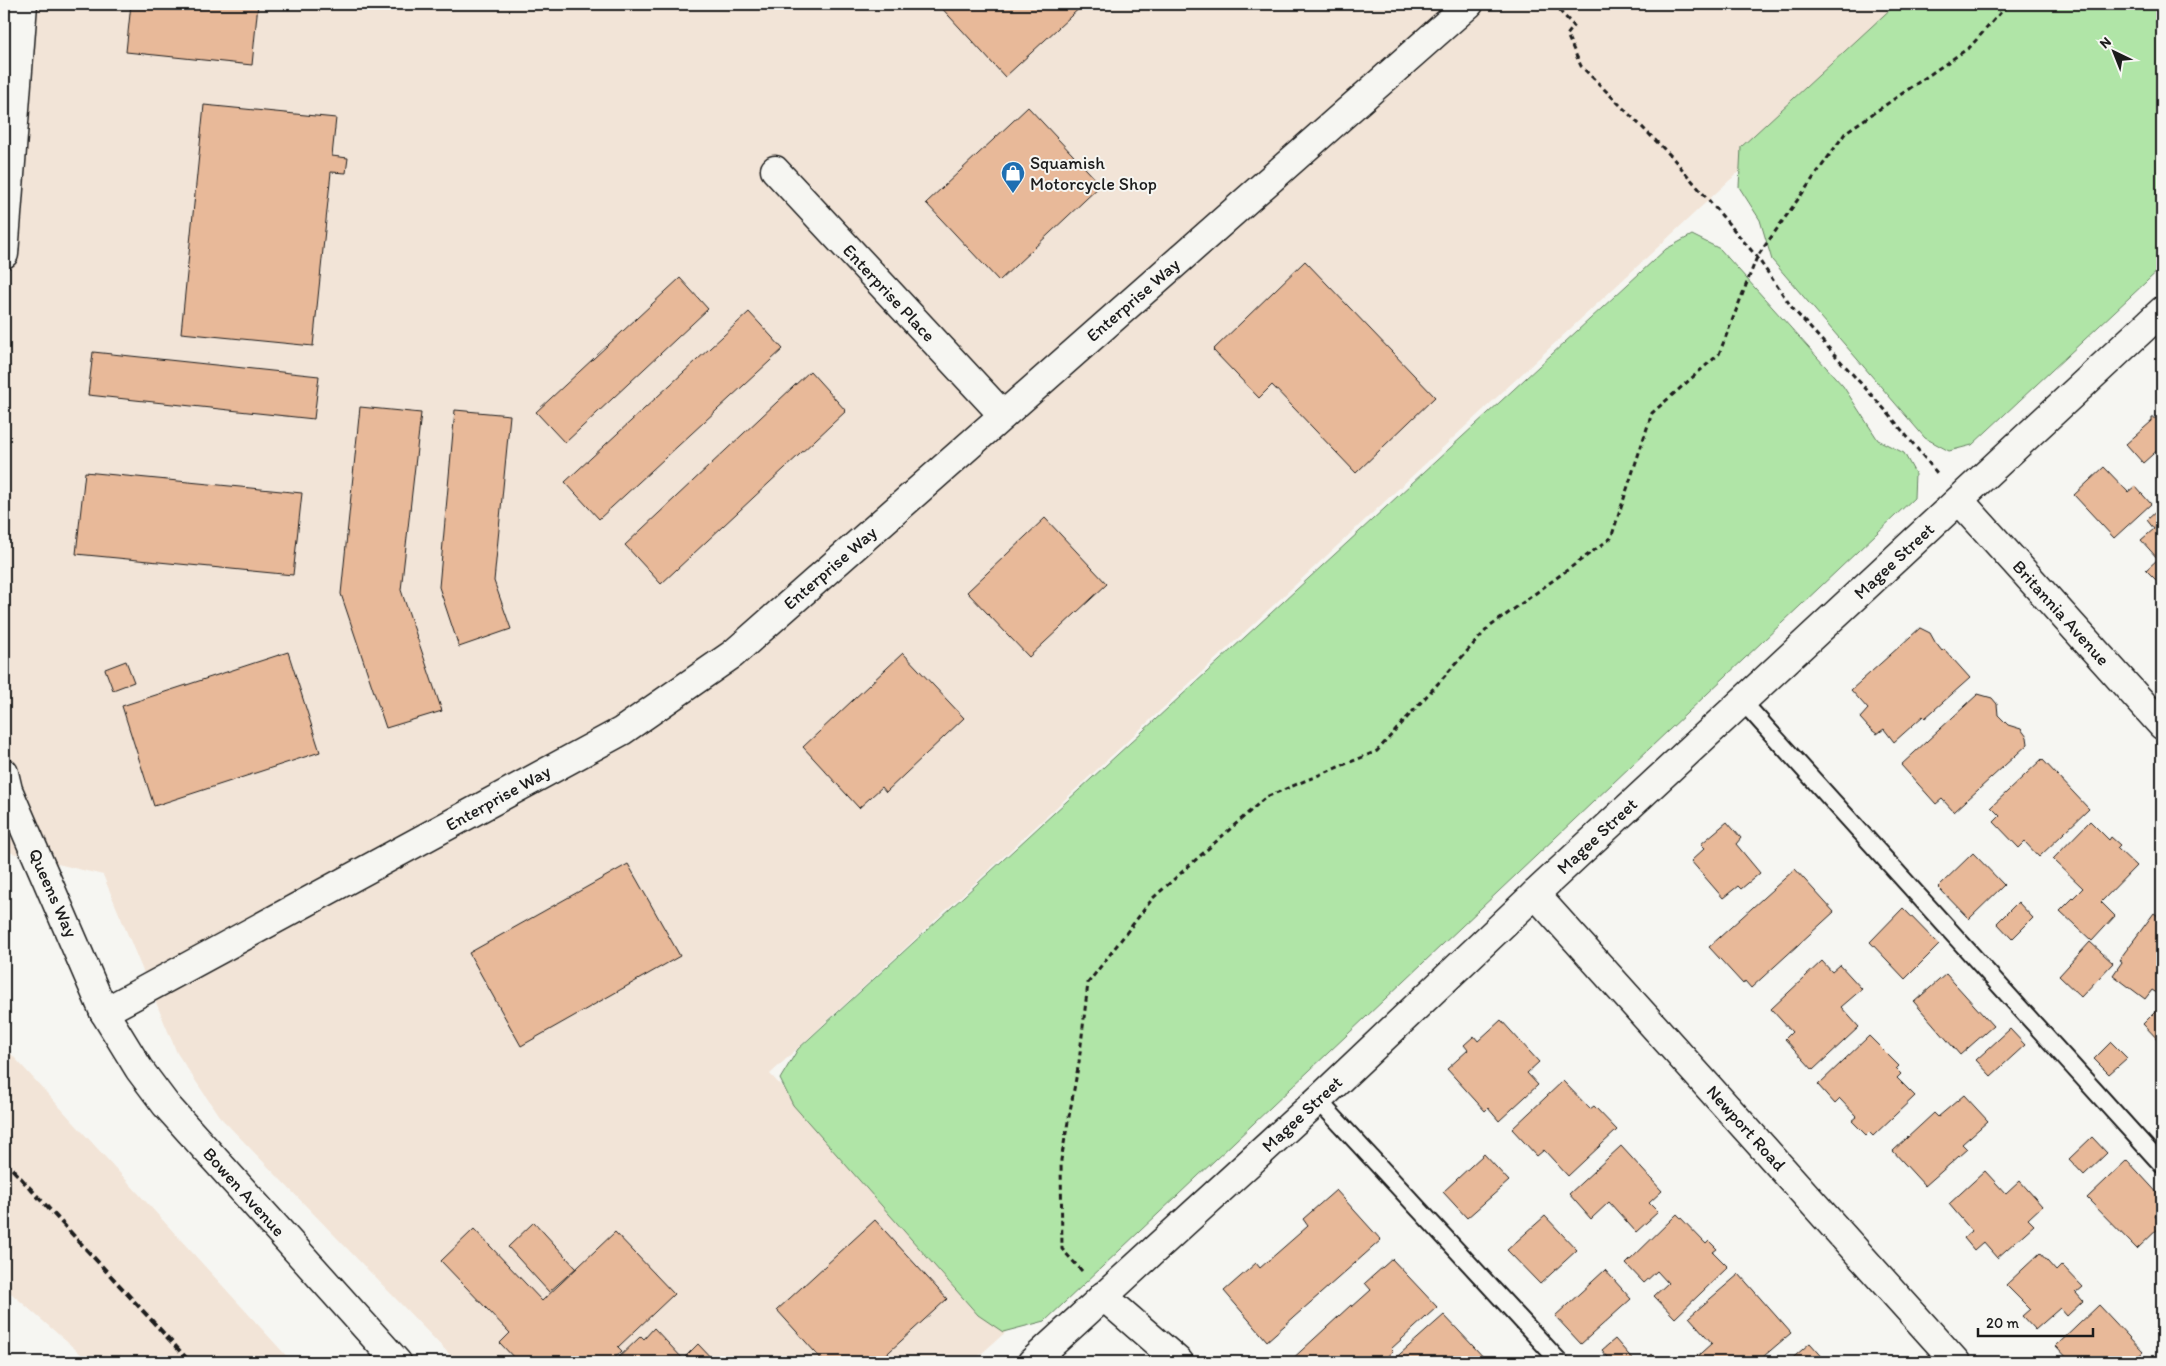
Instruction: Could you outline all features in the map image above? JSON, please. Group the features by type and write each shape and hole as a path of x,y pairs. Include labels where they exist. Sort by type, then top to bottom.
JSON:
{"street":[{"path":"4,254 23,4"},
{"name":"Enterprise Way","path":"104,1012 622,731 733,654 1469,4"},
{"name":"Enterprise Place","path":"775,170 1003,415"},
{"name":"Magee Street","path":"1032,1362 1318,1100 1535,894 1960,501 2162,311"},
{"name":"Britannia Avenue","path":"1960,501 2162,725"},
{"name":"Queens Way","path":"4,773 8,790 104,1012"},
{"name":"Newport Road","path":"1535,894 1956,1362"},
{"name":"Bowen Avenue","path":"104,1012 139,1068 166,1105 397,1362"},
{"path":"1104,1296 1179,1362"}],"lane":[{"path":"1743,702 2162,1165"},
{"path":"1318,1100 1560,1362"}],"path":[{"path":"1553,4 1574,26 1567,35 1581,66 1671,156 1757,257 1793,309 1887,412 1960,501"},
{"path":"1104,1296 1062,1249 1061,1160 1079,1062 1088,983 1153,898 1266,797 1377,751 1488,628 1611,538 1652,413 1719,354 1757,257 1846,132 1970,47 2008,4"}],"shaded area":[{"path":"4,4 1919,4 770,1074 1008,1330 972,1362 457,1362 219,1116 177,1053 103,875 4,851"},
{"path":"4,1046 292,1362 90,1362 4,1287"}],"green space":[{"path":"1896,4 2162,4 2162,267 1972,445 1949,451 1925,438 1772,260 1760,220 1739,187 1741,147"},
{"path":"1692,235 1720,249 1843,386 1878,440 1904,453 1915,473 1914,498 1045,1321 1003,1332 978,1315 793,1105 780,1079 798,1049 1666,249"}],"building":[{"path":"131,4 258,4 252,65 126,52"},
{"path":"938,4 1084,4 1005,77"},
{"path":"204,105 336,118 332,156 348,158 346,173 331,172 313,346 181,333"},
{"name":"Squamish Motorcycle Shop","path":"1028,107 1101,185 999,281 926,203"},
{"path":"1305,261 1435,397 1356,473 1272,385 1259,398 1213,350"},
{"path":"680,278 708,309 565,443 536,412"},
{"path":"749,312 783,349 599,519 565,482"},
{"path":"93,352 319,376 314,419 88,395"},
{"path":"810,371 846,411 661,584 625,545"},
{"path":"360,407 421,413 401,590 442,711 386,728 341,594"},
{"path":"455,410 510,415 494,581 511,629 459,647 439,587"},
{"path":"2152,418 2160,418 2162,446 2143,463 2126,444 2152,421"},
{"path":"2104,467 2128,492 2135,486 2151,504 2114,538 2074,495"},
{"path":"85,472 302,493 293,575 76,554"},
{"path":"2162,506 2162,582 2160,584 2146,570 2158,559 2141,540 2154,529 2147,520"},
{"path":"1045,518 1107,584 1029,657 967,592"},
{"path":"1920,628 1930,633 1942,651 1944,649 1970,678 1925,718 1923,716 1894,742 1884,729 1877,734 1860,718 1868,709 1851,690"},
{"path":"288,652 320,752 154,806 122,706"},
{"path":"903,653 964,718 886,792 882,787 859,808 803,747"},
{"path":"126,661 134,682 113,690 105,669"},
{"path":"1978,694 1992,698 1997,704 1998,715 2008,725 2021,729 2027,737 2028,744 1954,812 1942,799 1936,804 1901,765"},
{"path":"2042,759 2089,809 2039,857 2025,842 2019,848 1994,822 2000,816 1991,807"},
{"path":"2090,821 2109,840 2111,837 2120,845 2117,848 2136,866 2101,902 2115,916 2092,941 2060,911 2083,888 2053,859"},
{"path":"1727,822 1741,838 1736,844 1760,873 1741,889 1738,886 1723,898 1691,861 1705,848 1701,844"},
{"path":"1973,853 2004,885 1969,919 1938,887"},
{"path":"628,864 680,956 521,1046 469,953"},
{"path":"1795,869 1834,912 1751,988 1745,981 1743,984 1709,947"},
{"path":"2018,902 2033,918 2012,939 1997,923"},
{"path":"1903,908 1939,945 1905,979 1870,942"},
{"path":"2154,913 2162,919 2162,992 2160,995 2152,990 2145,999 2113,975 2122,962 2119,960"},
{"path":"2090,942 2113,963 2081,997 2059,976"},
{"path":"1822,961 1832,972 1840,965 1862,989 1841,1007 1859,1027 1813,1070 1785,1039 1792,1032 1771,1009"},
{"path":"1946,974 1993,1026 1960,1055 1914,1002"},
{"path":"2162,1005 2162,1044 2143,1024"},
{"path":"1501,1020 1539,1062 1527,1073 1538,1085 1499,1121 1488,1108 1485,1111 1447,1069 1468,1050 1464,1045 1474,1036 1478,1041"},
{"path":"2010,1029 2025,1045 1991,1076 1976,1060"},
{"path":"1869,1036 1899,1066 1896,1069 1901,1074 1897,1078 1915,1096 1873,1136 1869,1132 1866,1135 1852,1121 1857,1117 1840,1099 1835,1104 1818,1085"},
{"path":"2111,1042 2127,1058 2109,1074 2094,1059"},
{"path":"1563,1081 1590,1109 1594,1106 1617,1130 1568,1176 1544,1150 1537,1156 1512,1129"},
{"path":"1964,1095 1988,1121 1962,1144 1967,1149 1925,1186 1893,1151 1934,1113 1938,1117"},
{"path":"2092,1137 2107,1153 2084,1175 2069,1159"},
{"path":"1621,1146 1662,1191 1649,1203 1658,1212 1636,1232 1609,1202 1591,1219 1569,1194"},
{"path":"1484,1154 1509,1181 1467,1218 1443,1192"},
{"path":"2127,1160 2162,1198 2162,1207 2155,1215 2162,1225 2137,1249 2087,1198"},
{"path":"1985,1171 2006,1194 2020,1181 2042,1206 2028,1219 2034,1225 1997,1258 1983,1242 1974,1250 1964,1238 1972,1231 1949,1204"},
{"path":"1336,1190 1381,1240 1267,1341 1224,1291 1256,1263 1260,1268 1308,1226 1303,1219"},
{"path":"1677,1214 1706,1244 1709,1241 1717,1249 1713,1252 1728,1267 1675,1318 1654,1296 1668,1283 1657,1271 1644,1283 1626,1264"},
{"path":"1545,1216 1577,1250 1540,1284 1507,1250"},
{"path":"875,1220 947,1299 878,1362 824,1362 777,1310"},
{"path":"534,1222 576,1268 549,1292 508,1247"},
{"path":"474,1229 542,1301 615,1232 674,1294 618,1347 622,1351 610,1362 518,1362 500,1343 510,1333 441,1261"},
{"path":"2040,1253 2056,1271 2062,1265 2083,1287 2076,1293 2083,1301 2067,1316 2060,1308 2035,1330 2022,1316 2030,1309 2006,1285"},
{"path":"1392,1259 1437,1307 1391,1349 1393,1351 1381,1362 1289,1362 1351,1305 1352,1307 1371,1290 1365,1283"},
{"path":"1605,1270 1631,1299 1581,1344 1555,1316"},
{"path":"1739,1274 1791,1333 1757,1362 1691,1362 1712,1343 1689,1317"},
{"path":"2099,1305 2143,1352 2132,1362 2071,1362 2056,1346"},
{"path":"1444,1315 1488,1362 1391,1362"},
{"path":"654,1328 683,1359 698,1344 715,1362 614,1362 641,1336 644,1339"},
{"path":"1615,1339 1635,1362 1612,1362 1602,1350"},
{"path":"1810,1343 1827,1362 1788,1362"},
{"path":"1652,1354 1659,1362 1643,1362"}],"railway":[{"path":"4,1160 190,1362"}],"place":[{"name":"Squamish Motorcycle Shop","path":"1013,194"}]}
